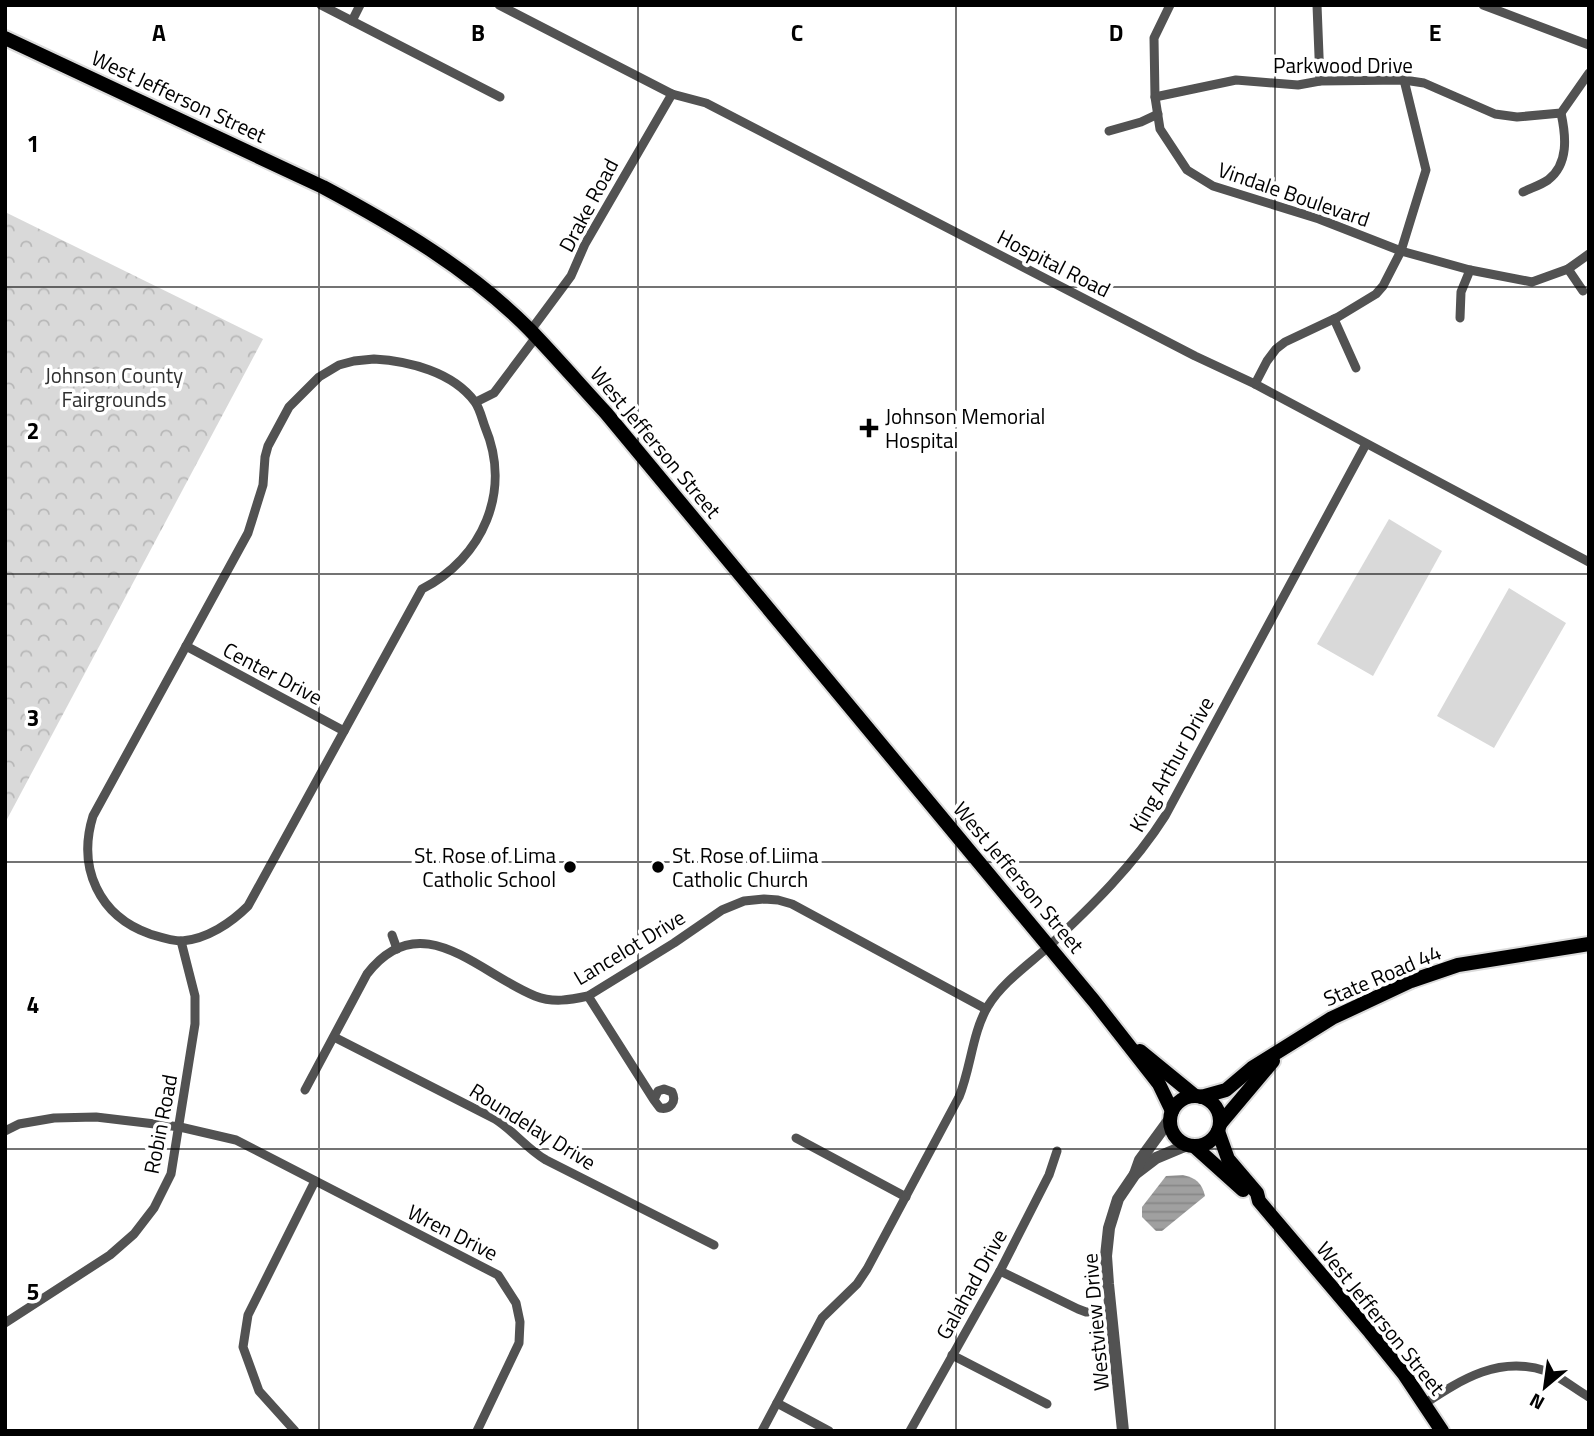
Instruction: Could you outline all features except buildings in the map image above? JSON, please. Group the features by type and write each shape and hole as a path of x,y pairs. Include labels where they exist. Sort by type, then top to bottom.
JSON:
{"main road":[{"name":"West Jefferson Street","path":"5,38 358,205 436,253 482,288 533,334 606,413 1132,1047 1198,1096"},
{"name":"State Road 44","path":"1198,1096 1226,1090 1252,1068 1332,1018 1419,978 1458,965 1589,944"},
{"name":"West Jefferson Street","path":"1132,1047 1159,1084 1171,1115"},
{"name":"State Road 44","path":"1219,1127 1283,1050"},
{"path":"1198,1096 1217,1109 1219,1127 1209,1142 1190,1146 1174,1135 1171,1115 1183,1099 1198,1096"},
{"name":"West Jefferson Street","path":"1219,1127 1228,1159 1370,1332 1442,1431"},
{"name":"West Jefferson Street","path":"1190,1146 1251,1197 1259,1200"}],"street":[{"path":"321,5 500,97"},
{"path":"352,21 360,5"},
{"name":"Hospital Road","path":"499,5 672,93 706,103 1195,356 1255,384 1589,562"},
{"name":"Vindale Boulevard","path":"1170,5 1154,38 1155,97 1160,129 1186,170 1213,186 1319,219 1401,251 1470,270 1532,282 1568,269 1589,254"},
{"path":"1317,5 1320,81"},
{"path":"1483,5 1589,45"},
{"path":"1523,192 1550,179 1564,157 1565,130 1561,113 1589,73"},
{"name":"Parkwood Drive","path":"1155,97 1236,80 1298,85 1320,81 1404,80 1424,83 1495,114 1517,117 1561,113"},
{"path":"1255,384 1276,348 1376,294 1401,251 1426,170 1404,80"},
{"name":"Drake Road","path":"476,402 494,393 571,276 585,244 672,93"},
{"path":"1109,131 1158,114"},
{"path":"1568,269 1583,291"},
{"path":"1461,318 1461,292 1470,270"},
{"path":"1334,319 1356,368"},
{"path":"374,359 408,362 439,374 476,402 493,446 497,469 484,527 467,553 452,569 422,589 248,906 212,932 181,941 137,929 121,920 107,906 90,872 88,835 93,816 248,533 263,485 265,457 277,427 289,408 319,377 344,362 374,359"},
{"name":"King Arthur Drive","path":"762,1431 822,1318 857,1284 906,1197 959,1097 969,1072 976,1033 986,1009 1008,982 1049,946 1126,869 1147,844 1165,816 1366,444"},
{"name":"Center Drive","path":"186,646 344,731"},
{"name":"Lancelot Drive","path":"397,949 418,944 437,945 454,950 534,995 562,1001 588,996 722,911 744,901 778,900 805,911 986,1009"},
{"path":"304,1090 367,974 379,959 397,949 391,935"},
{"name":"Robin Road","path":"5,1323 110,1255 134,1234 154,1208 171,1174 195,1024 195,996 181,941"},
{"path":"588,996 654,1100"},
{"name":"Roundelay Drive","path":"334,1037 495,1119 546,1160 714,1245"},
{"name":"Westview Drive","path":"1123,1431 1110,1312 1107,1256 1109,1228 1118,1199 1135,1174 1140,1160 1171,1115"},
{"name":"Wren Drive","path":"5,1131 19,1124 54,1118 96,1117 180,1126 236,1140 498,1275 516,1303 520,1322 519,1343 477,1431"},
{"path":"796,1138 906,1197"},
{"name":"Westview Drive","path":"1135,1174 1156,1158 1190,1146"},
{"name":"Galahad Drive","path":"910,1431 1000,1271 1049,1175 1057,1151"},
{"path":"295,1431 259,1391 243,1347 248,1315 315,1181"},
{"path":"1000,1271 1079,1309 1110,1312"},
{"path":"952,1355 1047,1404"},
{"path":"1423,1404 1480,1371 1505,1366 1532,1367 1549,1372 1589,1397"},
{"path":"776,1403 829,1431"}],"green space":[{"name":"Johnson County Fairgrounds","path":"5,212 263,339 5,823"},
{"path":"1389,519 1442,551 1373,676 1317,644"},
{"path":"1509,588 1566,623 1494,748 1437,716"}],"shaded area":[{"path":"1183,1175 1198,1182 1205,1196 1162,1231 1156,1231 1142,1217 1142,1207 1166,1176"}],"place":[{"name":"Johnson Memorial Hospital","path":"869,428"},
{"name":"St. Rose of Lima Catholic School","path":"570,867"},
{"name":"St. Rose of Liima Catholic Church","path":"658,867"}]}
